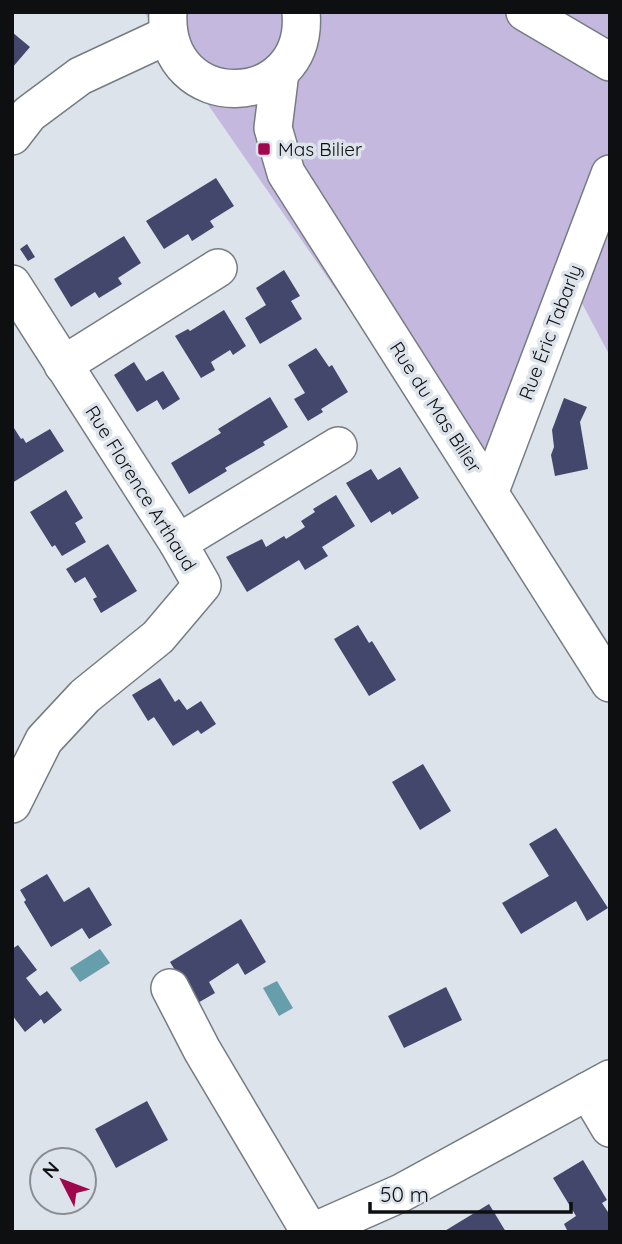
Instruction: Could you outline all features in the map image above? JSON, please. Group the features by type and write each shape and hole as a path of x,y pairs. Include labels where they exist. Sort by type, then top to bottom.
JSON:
{"street":[{"path":"217,88 250,88 266,82 289,62 300,24 330,12"},
{"path":"525,12 610,62"},
{"path":"12,136 29,114 80,76 168,24 174,53 185,69 273,128 279,72"},
{"name":"Rue du Mas Bilier","path":"273,128 286,173 610,683"},
{"name":"Rue Éric Tabarly","path":"490,491 610,174"},
{"path":"63,365 218,268"},
{"name":"Rue Florence Arthaud","path":"12,284 178,542 202,585 158,637 85,696 44,740 12,804"},
{"path":"178,542 338,446"},
{"path":"170,988 202,1050 311,1232 401,1193 599,1085 610,1128"}],"shaded area":[{"path":"144,12 610,12 610,356 560,262 475,491"}],"water":[{"path":"100,949 110,963 80,982 70,968"},
{"path":"277,981 293,1008 279,1016 263,988"}],"building":[{"path":"12,32 30,47 12,68"},
{"path":"216,178 234,206 210,221 214,227 192,241 188,234 164,249 146,221"},
{"path":"124,236 141,263 118,278 122,284 99,298 95,292 71,307 54,279"},
{"path":"27,244 35,257 28,261 20,249"},
{"path":"284,270 300,296 291,301 302,319 260,344 245,318 266,305 256,288"},
{"path":"224,310 246,346 233,355 230,350 211,362 215,370 201,378 175,336 188,329 190,331"},
{"path":"316,348 329,367 332,365 348,392 308,421 294,399 305,393 288,365"},
{"path":"134,362 146,381 163,371 180,399 163,410 157,400 137,412 114,375"},
{"path":"270,397 288,427 263,442 265,445 225,468 227,471 189,494 171,463 221,433 218,429"},
{"path":"564,398 587,407 580,422 588,469 555,476 551,455 554,447 552,430"},
{"path":"12,425 26,443 50,429 64,451 12,483"},
{"path":"400,467 419,498 392,515 390,511 371,523 346,483 371,469 378,480"},
{"path":"66,490 83,518 75,523 86,542 62,556 55,545 52,547 30,512"},
{"path":"336,495 355,526 322,547 328,556 305,570 299,560 247,592 226,557 262,539 266,547 284,536 286,539 305,527 301,521 315,512 313,509"},
{"path":"108,544 137,591 101,613 93,599 97,597 85,577 75,583 66,569"},
{"path":"358,625 369,643 372,641 396,680 369,696 334,639"},
{"path":"160,678 175,702 179,699 187,710 201,701 216,724 201,734 198,730 173,746 154,717 148,721 132,695"},
{"path":"423,764 451,811 420,830 392,782"},
{"path":"556,828 608,908 587,921 576,901 521,934 502,903 549,876 529,844"},
{"path":"47,874 64,902 89,887 112,925 89,939 82,928 51,947 24,902 26,900 20,890"},
{"path":"241,919 266,962 245,975 238,963 209,982 215,993 196,1004 170,962"},
{"path":"18,945 37,970 26,978 40,996 47,991 62,1010 44,1024 41,1019 25,1032 12,1015 12,949"},
{"path":"446,987 462,1020 404,1048 388,1016"},
{"path":"147,1101 168,1140 116,1168 95,1129"},
{"path":"583,1160 607,1200 602,1203 610,1215 610,1232 568,1232 564,1224 576,1216 553,1178"},
{"path":"489,1204 506,1232 443,1232"}],"place":[{"name":"Mas Bilier","path":"264,149"}]}
